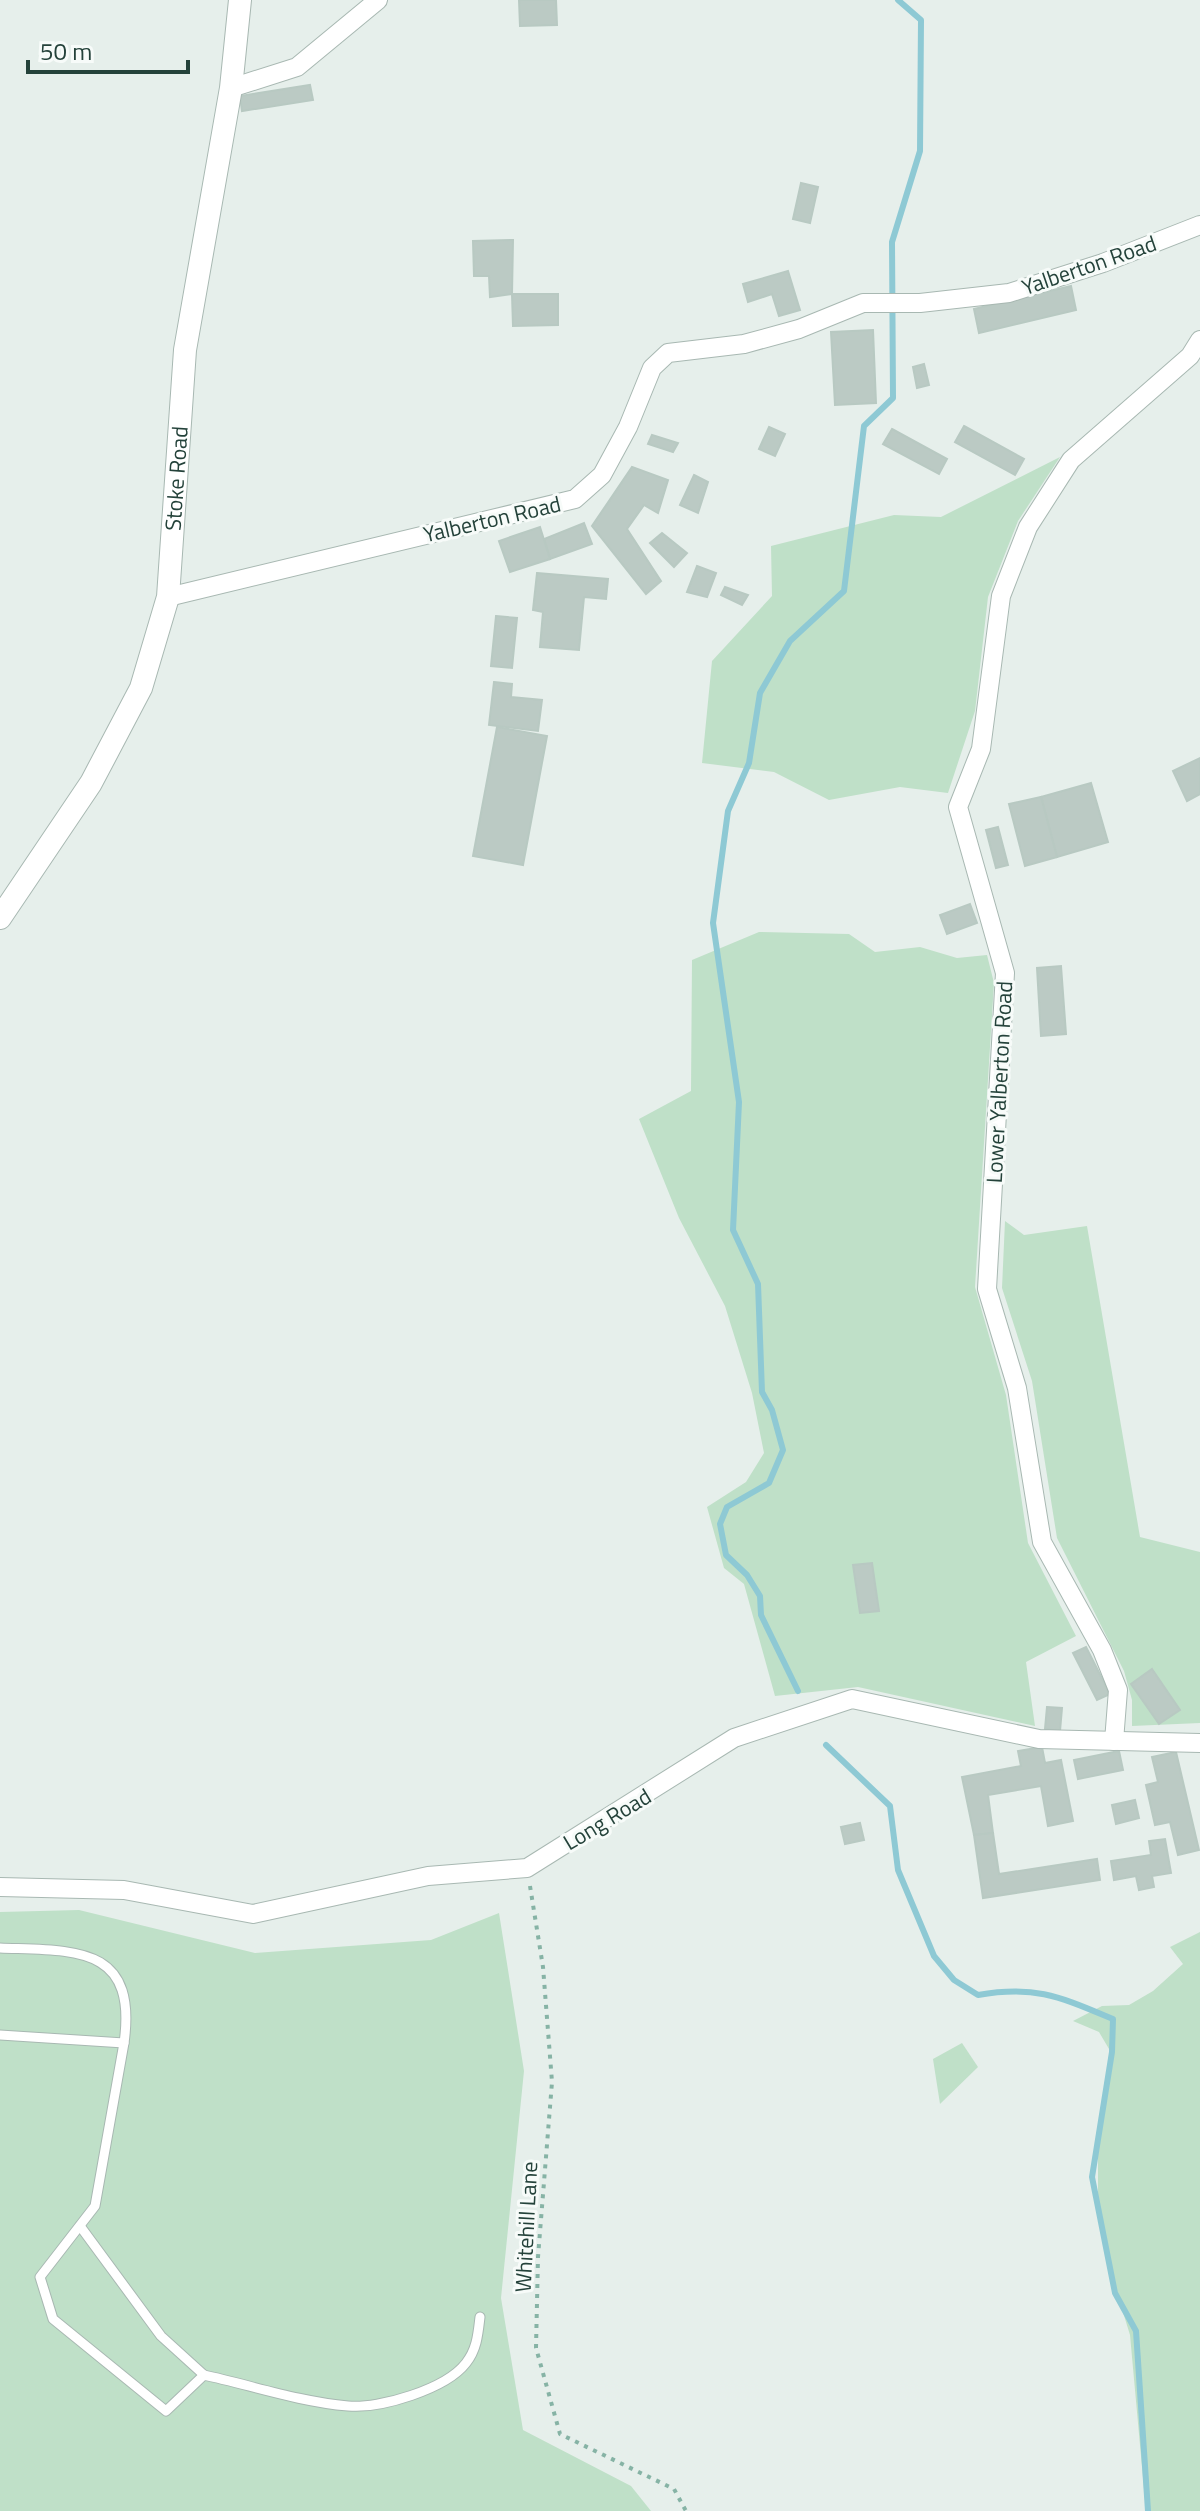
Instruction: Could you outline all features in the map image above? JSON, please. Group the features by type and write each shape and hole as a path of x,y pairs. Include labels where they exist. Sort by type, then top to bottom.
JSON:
{"street":[{"name":"Stoke Road","path":"0,918 91,783 141,688 168,597 185,350 231,88 240,0"},
{"path":"231,88 297,67 378,0"},
{"name":"Yalberton Road","path":"168,597 575,499 602,475 628,427 652,368 668,353 744,344 799,329 863,303 920,303 1009,293 1103,263 1200,225"},
{"name":"Lower Yalberton Road","path":"1114,1741 1118,1690 1102,1650 1042,1542 1017,1388 987,1289 1005,973 958,807 981,749 1001,596 1028,527 1071,460 1190,356 1200,340"},
{"name":"Long Road","path":"0,1887 124,1890 253,1914 428,1876 527,1868 734,1738 852,1699 1039,1739 1200,1743"}],"lane":[{"path":"0,1948 78,1951 107,1965 119,1984 127,2017 95,2206 40,2277 53,2319 166,2411 204,2375"},
{"path":"0,2035 124,2043"},
{"path":"80,2226 161,2336 204,2375 349,2407 389,2402 419,2392 466,2364 477,2345 480,2317"}],"path":[{"name":"Whitehill Lane","path":"527,1868 543,1967 552,2082 538,2257 536,2348 560,2434 674,2489 686,2511"}],"green space":[{"path":"1060,457 1018,521 988,597 975,711 948,793 900,787 829,800 774,772 702,763 712,661 772,596 771,546 894,515 941,517"},
{"path":"759,932 849,934 875,952 920,947 957,958 987,955 994,983 975,1287 1006,1395 1028,1543 1076,1636 1026,1662 1035,1726 858,1687 775,1696 744,1584 724,1568 707,1507 746,1482 764,1453 752,1393 725,1306 679,1218 639,1119 691,1091 692,960"},
{"path":"1005,1221 1024,1235 1087,1226 1140,1537 1200,1552 1200,1723 1132,1726 1132,1700 1124,1671 1057,1538 1032,1381 1002,1288"},
{"path":"79,1910 255,1953 431,1940 499,1913 524,2071 501,2298 523,2430 631,2486 651,2511 0,2511 0,1912"},
{"path":"1200,1932 1200,2511 1146,2511 1130,2335 1111,2273 1098,2206 1098,2143 1112,2054 1099,2032 1073,2021 1102,2006 1129,2005 1153,1991 1183,1964 1170,1947"},
{"path":"962,2043 978,2067 940,2104 933,2059"}],"building":[{"path":"519,0 556,0 557,25 520,26"},
{"path":"310,85 313,100 242,111 240,96"},
{"path":"801,183 818,187 810,223 793,219"},
{"path":"513,240 512,294 490,297 489,276 474,276 473,241"},
{"path":"788,271 800,310 779,316 772,294 748,302 743,284"},
{"path":"1071,286 1076,310 979,333 974,309"},
{"path":"512,294 558,294 558,325 513,326"},
{"path":"873,330 876,403 835,405 831,332"},
{"path":"924,364 929,385 917,388 913,367"},
{"path":"964,426 1024,459 1015,475 955,442"},
{"path":"769,427 785,434 775,456 759,449"},
{"path":"892,429 947,459 939,474 883,444"},
{"path":"652,435 678,443 673,452 648,444"},
{"path":"632,467 668,480 658,513 644,505 627,529 661,581 646,594 592,526"},
{"path":"694,475 708,482 698,513 680,505"},
{"path":"584,523 592,544 550,559 544,539"},
{"path":"540,527 550,559 510,572 499,541"},
{"path":"662,533 687,553 674,567 650,543"},
{"path":"697,566 716,573 707,597 687,592"},
{"path":"537,573 608,579 606,599 584,597 579,650 540,647 543,612 533,610"},
{"path":"725,587 748,595 742,605 721,595"},
{"path":"496,616 517,618 512,668 491,666"},
{"path":"494,682 512,684 511,697 542,700 538,731 489,725"},
{"path":"497,727 547,736 523,865 473,856"},
{"path":"1200,758 1200,794 1187,801 1173,771"},
{"path":"1091,783 1108,842 1057,857 1041,797"},
{"path":"1041,797 1057,857 1025,866 1009,804"},
{"path":"998,827 1008,865 996,868 986,830"},
{"path":"970,904 977,923 947,934 940,915"},
{"path":"1061,966 1066,1034 1041,1036 1037,968"},
{"path":"872,1563 879,1611 860,1613 853,1565"},
{"path":"1086,1647 1110,1694 1097,1700 1073,1653"},
{"path":"1152,1669 1180,1710 1159,1724 1131,1684"},
{"path":"1047,1707 1062,1708 1060,1731 1045,1729"},
{"path":"1042,1747 1045,1763 1061,1760 1073,1821 1048,1826 1041,1786 988,1795 993,1833 974,1835 962,1777 1021,1766 1018,1751"},
{"path":"1119,1751 1123,1770 1078,1779 1074,1760"},
{"path":"1176,1752 1199,1850 1178,1855 1170,1822 1155,1825 1146,1785 1158,1782 1152,1757"},
{"path":"1135,1800 1139,1818 1116,1824 1112,1805"},
{"path":"860,1823 864,1840 845,1844 841,1827"},
{"path":"993,1833 999,1874 1097,1859 1100,1880 983,1898 974,1835"},
{"path":"1165,1839 1171,1873 1152,1876 1154,1887 1139,1890 1136,1876 1114,1880 1111,1861 1151,1855 1149,1841"}],"waterway":[{"path":"798,1691 761,1615 760,1596 747,1575 726,1555 720,1524 727,1507 769,1483 783,1450 772,1410 762,1392 758,1284 733,1230 739,1102 713,923 728,811 749,763 760,693 790,641 844,591 864,426 893,398 892,242 920,151 921,20 898,0"},
{"path":"826,1745 890,1806 898,1870 934,1956 954,1980 978,1995 1032,1992 1113,2019 1112,2052 1092,2177 1115,2293 1136,2331 1148,2511"}]}
